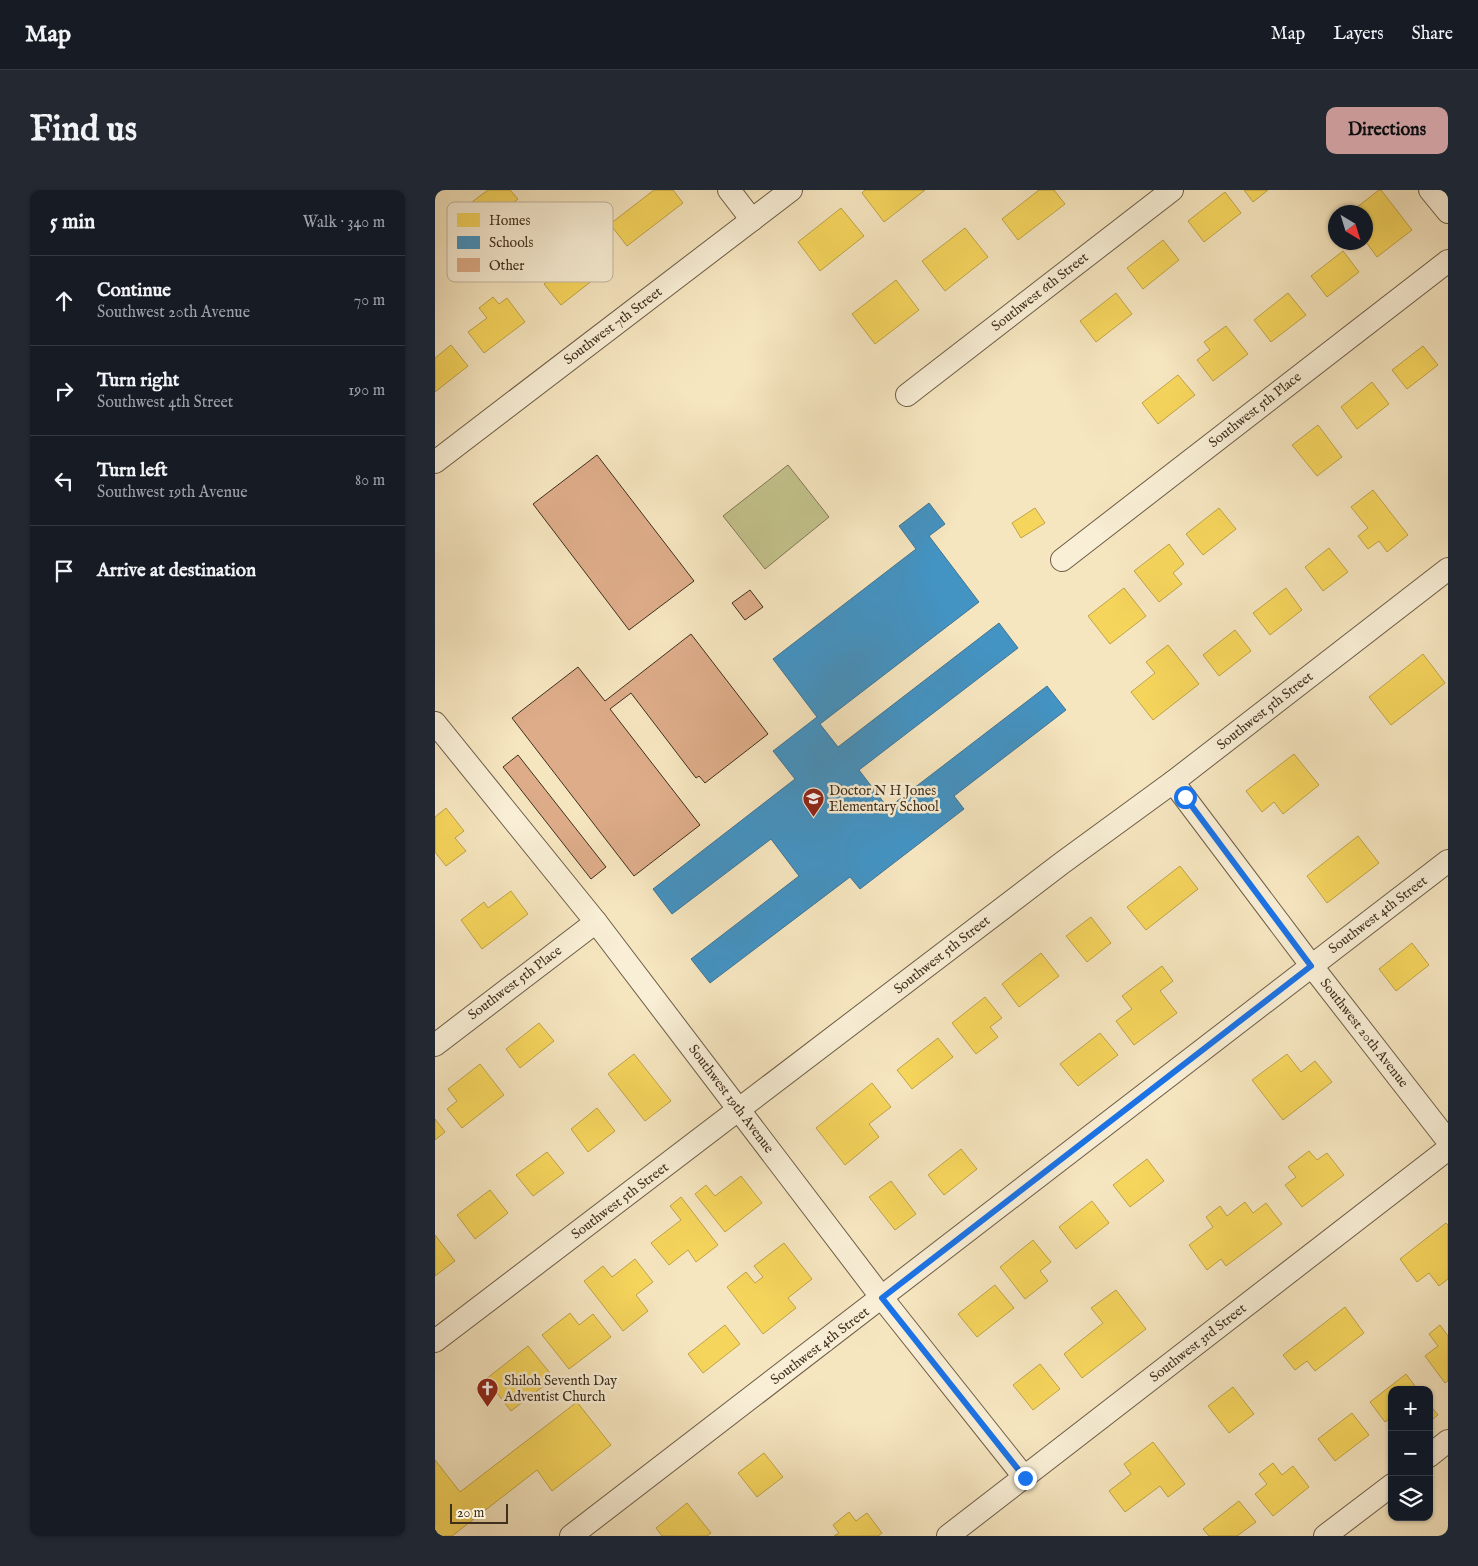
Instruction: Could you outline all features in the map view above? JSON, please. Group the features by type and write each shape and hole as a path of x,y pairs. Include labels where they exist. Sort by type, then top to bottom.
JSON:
{"street":[{"path":"729,190 752,220"},
{"name":"Southwest 7th Street","path":"435,462 791,190"},
{"name":"Southwest 6th Street","path":"907,395 1172,190"},
{"path":"1431,190 1448,212"},
{"name":"Southwest 5th Place","path":"1062,560 1448,260"},
{"name":"Southwest 5th Street","path":"435,1341 1062,863 1173,782 1448,569"},
{"name":"Southwest 19th Avenue","path":"435,722 443,750 596,922 882,1298 1025,1478"},
{"name":"Southwest 20th Avenue","path":"1173,782 1311,966 1448,1141"},
{"name":"Southwest 4th Street","path":"571,1536 1448,861"},
{"name":"Southwest 5th Place","path":"435,1044 596,922"},
{"name":"Southwest 3rd Street","path":"948,1536 1448,1149"},
{"path":"1433,1453 1448,1441"},
{"path":"1325,1536 1388,1488"}],"green space":[{"path":"788,465 829,517 765,569 723,516"}],"building: Homes":[{"path":"488,190 510,190 518,199 514,202 472,202"},
{"path":"654,190 673,190 683,203 627,246 613,228 613,222"},
{"path":"865,190 925,190 884,222 862,193"},
{"path":"1039,190 1054,190 1065,204 1018,240 1002,219"},
{"path":"1244,190 1268,190 1253,202"},
{"path":"1381,190 1412,230 1377,257 1372,250 1373,205 1360,205"},
{"path":"1225,192 1241,213 1204,242 1188,221"},
{"path":"841,208 864,236 820,271 798,242"},
{"path":"965,228 988,257 945,291 922,261"},
{"path":"1163,240 1179,260 1143,289 1127,268"},
{"path":"1343,251 1359,272 1327,297 1311,276"},
{"path":"896,280 919,310 875,344 852,314"},
{"path":"546,282 590,282 561,305 544,284"},
{"path":"1116,293 1132,314 1096,342 1080,321"},
{"path":"1288,293 1306,315 1271,342 1254,320"},
{"path":"493,297 499,304 507,298 525,322 484,353 468,332 487,318 479,308"},
{"path":"1226,326 1248,354 1213,381 1197,360 1210,350 1204,342"},
{"path":"451,345 468,366 435,392 435,358"},
{"path":"1423,346 1438,365 1407,389 1392,370"},
{"path":"1178,375 1195,395 1158,424 1142,403"},
{"path":"1372,382 1389,404 1357,429 1341,407"},
{"path":"1318,425 1342,457 1317,476 1292,445"},
{"path":"1373,490 1408,535 1387,552 1379,541 1368,549 1358,536 1368,528 1351,507"},
{"path":"1035,508 1045,523 1021,538 1012,523"},
{"path":"1219,508 1236,529 1203,555 1186,534"},
{"path":"1169,544 1184,564 1173,573 1182,584 1159,602 1134,571"},
{"path":"1329,548 1348,572 1323,591 1305,567"},
{"path":"1124,588 1146,616 1110,644 1088,616"},
{"path":"1286,588 1302,610 1270,635 1253,613"},
{"path":"1235,630 1251,651 1219,676 1203,655"},
{"path":"1168,645 1199,684 1153,720 1131,692 1155,673 1146,662"},
{"path":"1423,654 1445,683 1391,725 1369,697"},
{"path":"1294,754 1319,785 1283,814 1274,802 1262,812 1246,791"},
{"path":"446,808 464,831 455,838 466,851 446,866 435,852 435,817"},
{"path":"1358,836 1379,863 1327,903 1307,876"},
{"path":"1180,866 1198,889 1146,930 1127,907"},
{"path":"511,891 528,914 482,949 461,920 484,902 488,908"},
{"path":"1091,917 1111,943 1087,962 1066,936"},
{"path":"1412,943 1429,965 1396,991 1379,969"},
{"path":"1041,953 1059,976 1019,1007 1002,984"},
{"path":"1162,966 1173,981 1160,991 1177,1013 1134,1045 1116,1021 1132,1009 1122,996"},
{"path":"985,997 1002,1018 990,1027 998,1037 976,1054 952,1023"},
{"path":"539,1023 554,1041 520,1068 506,1049"},
{"path":"1100,1033 1118,1055 1078,1086 1060,1064"},
{"path":"938,1038 953,1057 912,1089 897,1070"},
{"path":"634,1054 671,1101 645,1121 608,1074"},
{"path":"1287,1054 1301,1072 1315,1061 1332,1082 1283,1120 1252,1080"},
{"path":"480,1064 504,1095 462,1128 447,1109 457,1101 448,1089"},
{"path":"872,1083 891,1107 869,1124 879,1137 845,1165 816,1128"},
{"path":"597,1108 615,1131 588,1152 571,1129"},
{"path":"435,1119 445,1132 435,1140"},
{"path":"961,1149 977,1169 944,1195 928,1175"},
{"path":"1309,1151 1317,1160 1327,1153 1344,1175 1302,1207 1285,1185 1296,1177 1288,1167"},
{"path":"547,1152 564,1173 533,1196 516,1175"},
{"path":"1147,1159 1164,1181 1130,1207 1113,1185"},
{"path":"741,1176 762,1203 725,1232 695,1194 706,1185 715,1196"},
{"path":"891,1181 916,1214 895,1230 869,1197"},
{"path":"490,1190 508,1213 475,1239 457,1215"},
{"path":"681,1197 718,1245 696,1262 688,1250 669,1265 651,1243 681,1220 670,1206"},
{"path":"1092,1201 1109,1223 1076,1249 1059,1227"},
{"path":"1245,1202 1253,1213 1266,1203 1282,1224 1226,1266 1221,1259 1207,1270 1189,1245 1213,1227 1206,1217 1220,1206 1227,1216"},
{"path":"1446,1223 1448,1225 1448,1279 1439,1286 1429,1273 1417,1282 1400,1259"},
{"path":"435,1235 455,1261 435,1276"},
{"path":"1033,1240 1051,1262 1040,1271 1048,1281 1025,1299 1000,1267"},
{"path":"784,1243 812,1279 788,1298 796,1308 763,1334 727,1287 746,1272 755,1283 763,1277 754,1266"},
{"path":"635,1259 653,1282 636,1295 648,1311 623,1331 584,1281 603,1266 612,1277"},
{"path":"995,1285 1014,1308 977,1337 958,1314"},
{"path":"1116,1290 1146,1329 1082,1378 1064,1354 1103,1323 1091,1308"},
{"path":"1345,1307 1364,1333 1315,1371 1307,1361 1295,1370 1283,1355"},
{"path":"570,1313 579,1325 593,1314 611,1337 569,1369 542,1335"},
{"path":"725,1325 740,1344 703,1373 688,1354"},
{"path":"1440,1325 1448,1336 1448,1381 1445,1383 1425,1356 1438,1346 1429,1334"},
{"path":"528,1346 554,1378 511,1411 486,1379"},
{"path":"1040,1364 1060,1389 1033,1410 1013,1385"},
{"path":"1406,1374 1415,1386 1391,1386"},
{"path":"1233,1387 1254,1414 1229,1433 1208,1406"},
{"path":"1388,1388 1388,1420 1385,1422 1370,1402"},
{"path":"577,1402 611,1445 552,1491 537,1470 452,1536 435,1536 435,1460 460,1492"},
{"path":"1433,1409 1438,1415 1433,1419"},
{"path":"1352,1413 1369,1435 1335,1461 1318,1439"},
{"path":"1153,1442 1185,1484 1168,1497 1160,1486 1125,1512 1109,1491 1131,1474 1124,1464"},
{"path":"764,1453 783,1477 757,1497 738,1473"},
{"path":"1273,1463 1282,1475 1293,1466 1309,1487 1273,1516 1255,1494 1267,1484 1259,1474"},
{"path":"1239,1501 1256,1522 1237,1536 1209,1536 1203,1529"},
{"path":"687,1503 711,1533 707,1536 662,1536 656,1528"},
{"path":"849,1512 856,1521 867,1513 882,1533 878,1536 834,1536 839,1533 833,1525"}],"building: Schools":[{"path":"929,503 945,524 929,536 979,602 820,724 838,747 999,623 1018,648 859,770 888,808 1047,686 1066,710 954,796 964,809 860,889 850,877 710,983 691,959 799,876 771,839 672,914 653,889 795,779 773,751 817,717 773,659 916,549 899,526"}],"building: Other":[{"path":"597,455 694,581 629,630 533,504"},
{"path":"750,590 763,607 745,620 732,603"},
{"path":"691,634 768,734 705,783 699,776 696,778 631,693 610,709 700,825 634,876 512,718 578,667 605,701"},
{"path":"518,755 606,867 591,879 503,767"}],"place":[{"name":"Doctor N H Jones Elementary School","path":"813,818"},
{"name":"Shiloh Seventh Day Adventist Church","path":"488,1408"}],"route":[{"path":"1025,1478 882,1298 1311,966 1185,797"}]}
